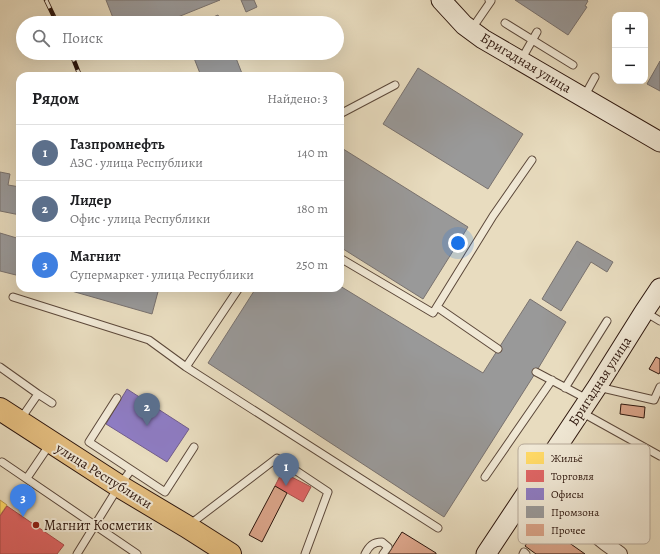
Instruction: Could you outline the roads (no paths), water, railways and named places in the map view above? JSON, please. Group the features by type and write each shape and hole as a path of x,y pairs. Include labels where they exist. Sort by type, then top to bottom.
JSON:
{"main road":[{"name":"Бригадная улица","path":"441,0 464,25 483,39 660,142"},
{"name":"Бригадная улица","path":"560,444 589,400 652,317 658,294"},
{"name":"улица Республики","path":"0,409 51,443 125,478 186,526 230,554"},
{"name":"Бригадная улица","path":"486,554 518,506"}],"street":[{"path":"606,544 620,554"}],"lane":[{"path":"470,30 491,1 489,0"},
{"path":"505,23 573,65"},
{"path":"520,61 537,32"},
{"path":"584,97 595,76"},
{"path":"344,112 395,85"},
{"path":"344,260 433,313 493,216 532,160"},
{"path":"186,367 236,292"},
{"path":"13,297 149,340 186,367 438,528"},
{"path":"437,307 498,349"},
{"path":"565,388 607,321"},
{"path":"0,367 52,403"},
{"path":"536,372 589,400 645,444"},
{"path":"485,477 552,380"},
{"path":"589,400 654,400 660,387"},
{"path":"19,422 38,394"},
{"path":"117,398 89,442 125,478 165,492 194,447"},
{"path":"27,478 51,443"},
{"path":"650,448 660,456"},
{"path":"186,526 198,519 277,458 328,492 305,554"},
{"path":"2,462 137,554"},
{"path":"77,554 125,478"},
{"path":"365,554 368,548 376,542 382,542 388,547 383,554"},
{"path":"523,554 524,552 526,554"}],"railway":[{"path":"46,0 54,16"},
{"path":"74,60 78,72"}],"place":[{"name":"Лидер","path":"147,426"},
{"name":"Газпромнефть","path":"286,486"},
{"name":"Магнит","path":"23,517"},
{"name":"Магнит Косметик","path":"36,525"}]}
